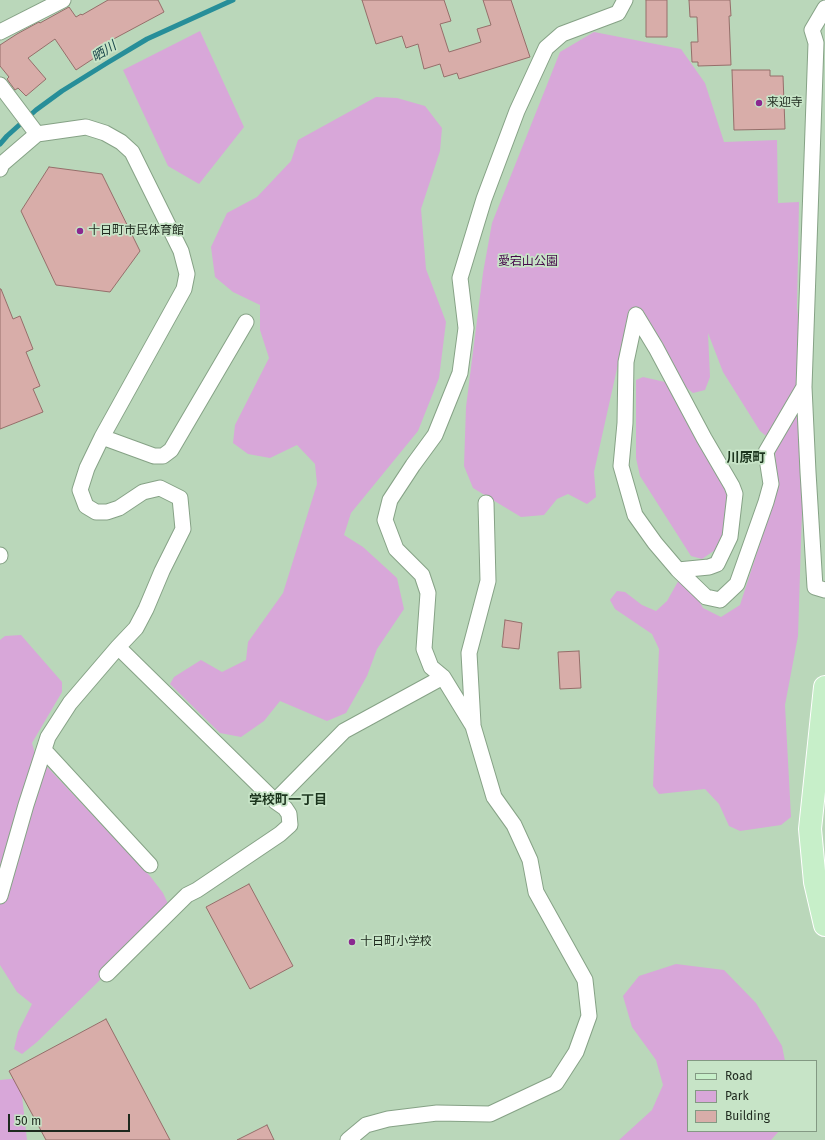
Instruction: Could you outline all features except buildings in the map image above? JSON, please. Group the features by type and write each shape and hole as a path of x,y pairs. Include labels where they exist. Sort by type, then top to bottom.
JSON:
{"main road":[{"path":"825,687 810,829 815,882 825,926"}],"street":[{"path":"0,32 63,0"},
{"path":"473,726 443,677 431,667 424,649 428,593 422,575 396,549 385,520 390,500 435,435 460,373 466,328 460,278 484,199 514,119 546,48 562,34 618,13 625,0"},
{"path":"825,8 812,30 816,43 804,387 815,587 825,590"},
{"path":"816,43 825,28"},
{"path":"0,85 34,130"},
{"path":"0,169 2,164 34,130 86,127 105,132 121,142 132,152 181,251 187,274 184,289 102,437 87,468 80,490 86,506 96,512 107,512 119,508 143,492 160,488 180,498 183,529 136,628 70,703 48,737 26,805 0,896"},
{"path":"678,570 709,567 718,564 730,537 735,494 656,348 636,315 626,362 621,466 635,515 655,543 678,570 706,597 720,600 737,584 771,484 766,452 804,387"},
{"path":"102,437 154,456 163,456 171,450 246,322"},
{"path":"348,1140 366,1125 388,1119 437,1113 490,1114 556,1083 576,1052 589,1016 584,980 536,892 530,860 514,825 494,797 473,726 469,653 488,582 486,503"},
{"path":"107,974 187,895 197,890 280,834 290,825 289,814 285,808 275,801 118,647"},
{"path":"275,801 344,731 443,677"},
{"path":"44,750 150,865"}],"green space":[{"path":"200,31 244,127 199,184 168,166 123,70"},
{"name":"愛宕山公園","path":"594,32 681,49 705,83 724,142 777,140 778,203 799,202 797,307 806,384 798,636 785,705 791,817 781,825 740,831 729,826 719,804 705,789 659,794 653,786 659,649 652,634 615,609 610,600 617,591 625,592 642,605 656,611 667,601 680,578 688,581 703,608 721,617 740,605 776,494 775,443 760,431 723,372 708,333 710,377 705,390 693,393 657,364 648,338 626,328 594,472 596,497 587,504 568,494 557,499 544,515 521,517 473,488 464,466 466,407 483,273 492,223 560,52"},
{"path":"376,97 397,98 425,106 442,128 440,151 421,209 426,269 446,322 439,378 418,431 351,513 344,535 363,547 397,578 404,609 377,649 367,676 346,713 327,721 280,701 264,721 241,737 220,733 170,684 174,677 201,660 222,672 246,660 248,642 283,593 317,484 315,464 297,445 270,458 248,454 233,443 235,425 269,358 260,330 260,305 233,292 215,277 211,247 227,213 257,197 291,161 298,140"},
{"path":"643,377 665,382 673,392 730,495 724,539 715,550 702,559 691,556 640,476 636,458 636,380"},
{"path":"21,635 62,682 62,692 32,743 35,754 150,876 163,893 171,910 37,1042 22,1054 14,1049 18,1032 32,1004 17,992 0,965 0,640 5,636"},
{"path":"676,964 724,970 756,1003 782,1046 785,1060 687,1060 687,1132 778,1132 771,1140 619,1140 652,1110 663,1085 656,1060 632,1027 623,996 639,976"},
{"path":"20,1078 27,1140 0,1140 0,1080"}],"waterway":[{"name":"晒川","path":"0,144 36,110 62,91 107,63 147,39 233,0"}],"place":[{"name":"来迎寺","path":"759,103"},
{"name":"十日町市民体育館","path":"80,231"},
{"name":"十日町小学校","path":"352,942"}],"district":[{"name":"川原町","path":"746,458"},
{"name":"学校町一丁目","path":"288,800"}]}
